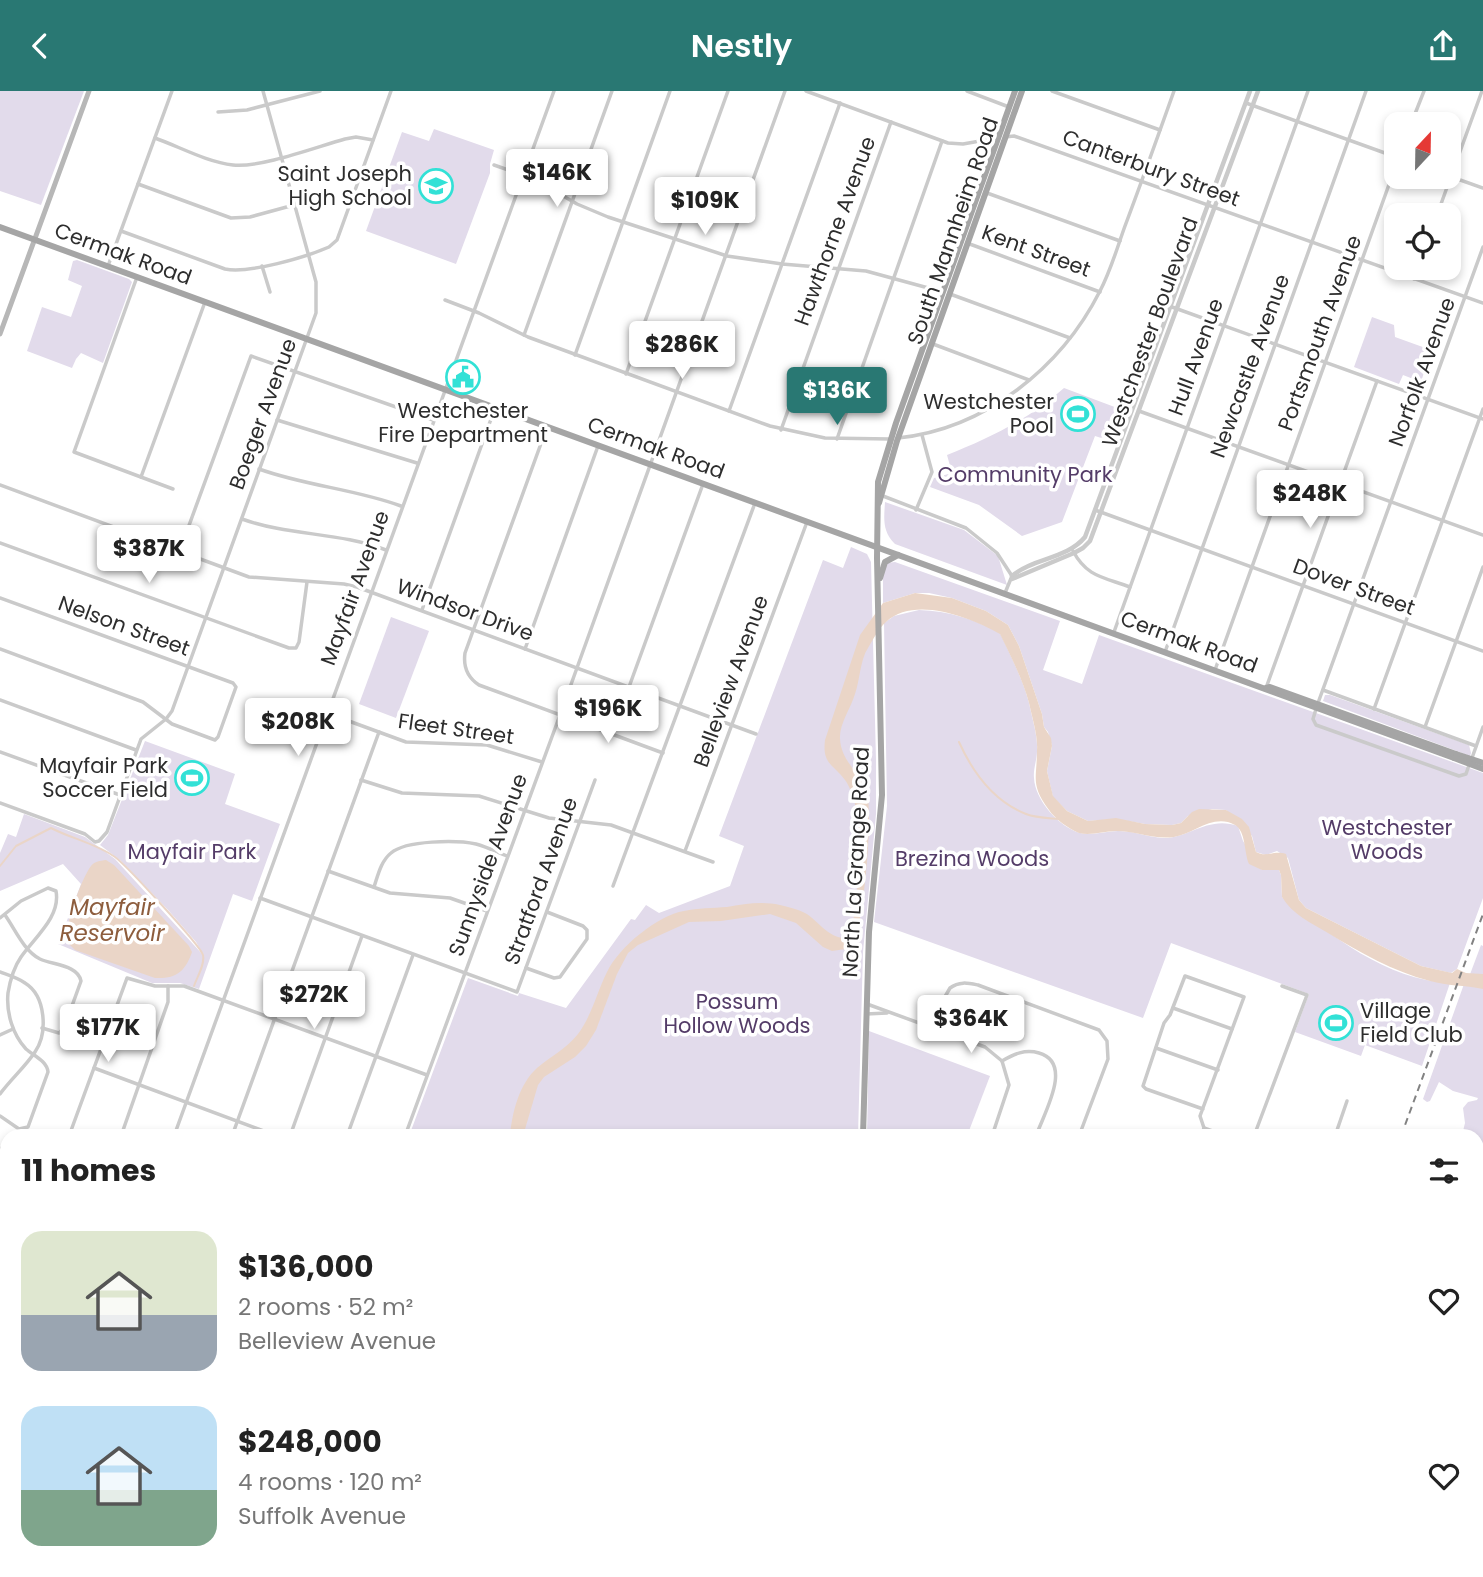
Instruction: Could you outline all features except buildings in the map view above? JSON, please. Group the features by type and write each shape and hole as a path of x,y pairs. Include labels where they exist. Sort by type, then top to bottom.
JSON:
{"main road":[{"path":"0,334 89,91"},
{"name":"South Mannheim Road","path":"964,242 986,193 1015,91"},
{"name":"South Mannheim Road","path":"877,547 880,500 878,482 1002,137 1022,91"},
{"name":"Cermak Road","path":"0,227 1165,652 1266,688 1270,687 1483,769"},
{"name":"North La Grange Road","path":"863,1129 869,932 881,795 877,547"},
{"path":"877,594 885,562 898,555"},
{"name":"Cermak Road","path":"1455,756 1483,763"}],"street":[{"path":"107,266 172,91"},
{"name":"Boeger Avenue","path":"0,803 85,834 95,842 101,840 106,834 143,736 166,719 172,711 206,619 316,313 316,282 263,91"},
{"path":"218,112 267,106 320,91"},
{"path":"121,231 230,270 262,266 329,247 337,240 391,91"},
{"name":"Mayfair Avenue","path":"176,1129 432,420 554,91"},
{"path":"524,335 612,91"},
{"path":"575,355 670,91"},
{"path":"626,374 728,91"},
{"name":"Sunnyside Avenue","path":"408,1129 785,91"},
{"name":"Canterbury Street","path":"806,91 942,141 963,144 1014,136 1384,268"},
{"path":"967,91 1009,107"},
{"path":"1052,91 1160,130"},
{"path":"445,300 575,355 781,430 836,439 922,435 985,410 1029,380 1054,358 1070,338 1100,292 1174,91"},
{"name":"Westchester Boulevard","path":"1012,577 1083,548 1090,541 1098,511 1174,308 1250,91"},
{"name":"Westchester Boulevard","path":"1210,205 1258,91"},
{"name":"Hull Avenue","path":"1113,633 1308,91"},
{"name":"Newcastle Avenue","path":"1165,652 1366,91"},
{"path":"1416,112 1424,91"},
{"path":"1461,147 1482,91"},
{"path":"729,412 839,103"},
{"path":"1246,103 1384,153"},
{"name":"Hawthorne Avenue","path":"781,430 891,122"},
{"path":"155,138 231,165 252,164 345,139 373,139"},
{"path":"836,439 942,141"},
{"path":"494,165 543,183 573,201 622,223 674,240 726,255 782,264 840,268 895,278 946,293 1070,338"},
{"path":"1461,180 1483,188"},
{"path":"138,184 231,218 250,217 294,205"},
{"name":"Portsmouth Avenue","path":"1215,670 1388,189"},
{"path":"986,193 1120,241"},
{"name":"Kent Street","path":"964,242 1100,292"},
{"name":"Norfolk Avenue","path":"1317,706 1483,247"},
{"path":"262,266 270,292"},
{"path":"137,277 74,452 173,489"},
{"name":"Canterbury Street","path":"1418,280 1483,303"},
{"path":"141,477 205,302"},
{"path":"1174,308 1481,418"},
{"path":"929,343 1029,380"},
{"path":"179,551 251,356 432,420"},
{"path":"1266,688 1377,381"},
{"path":"422,611 495,408"},
{"path":"1135,409 1483,535"},
{"path":"1374,709 1483,409"},
{"path":"277,420 417,463"},
{"path":"547,427 465,653 464,666 472,680 486,688 663,753"},
{"path":"916,510 932,472 922,435"},
{"path":"525,649 598,446"},
{"path":"260,469 292,481 364,494 401,506"},
{"path":"629,687 703,484"},
{"name":"Windsor Drive","path":"0,485 252,577 344,584 371,592 756,734"},
{"path":"880,500 890,501 966,528 998,554 1012,577 1005,593"},
{"path":"613,886 755,503"},
{"name":"Dover Street","path":"1098,511 1483,651"},
{"path":"242,519 276,529 360,541 386,550"},
{"name":"Belleview Avenue","path":"685,851 807,522"},
{"path":"0,543 284,647 296,648 307,582"},
{"path":"1073,551 1080,565 1087,571 1130,587"},
{"path":"1425,727 1483,567"},
{"name":"Nelson Street","path":"0,598 236,685 216,740 166,719"},
{"path":"0,649 144,702 166,719"},
{"path":"1323,690 1476,746"},
{"path":"0,700 136,750"},
{"path":"1317,706 1313,719 1316,725 1459,776 1466,774 1483,728"},
{"name":"Fleet Street","path":"327,713 410,743 496,747 542,762"},
{"path":"234,1129 379,732"},
{"path":"0,751 120,795"},
{"path":"361,780 402,793 486,797 550,818 604,824 713,862"},
{"name":"Stratford Avenue","path":"465,973 517,992 595,780"},
{"path":"374,887 387,857 399,847 409,844 470,843 507,856"},
{"path":"328,871 405,895 450,898 487,911"},
{"path":"0,1116 19,1129 28,1127 48,1072 46,1064 23,1045 13,1029 8,1001 12,977 19,960 27,948 51,918 57,897 56,891 48,888 20,901 3,916 27,948 38,958 77,971 81,976 64,1028 59,1033 42,1028"},
{"path":"260,898 465,973"},
{"path":"526,968 554,978 560,977 587,940 587,930 583,926 547,912"},
{"path":"292,1129 362,936"},
{"path":"350,1129 413,955"},
{"path":"0,972 25,983 34,991 41,1009 42,1028 40,1041 33,1055 0,1094"},
{"path":"1203,1109 1144,1087 1143,1082 1164,1023 1185,976 1244,997 1203,1109 1200,1119 1204,1128"},
{"path":"72,1129 127,978 155,986 184,986 427,1075"},
{"path":"929,1026 950,988 962,982 978,985 1099,1030 1107,1041 1108,1059 1082,1129"},
{"path":"123,1129 168,1002 168,986"},
{"path":"1257,1129 1307,995 1282,986"},
{"path":"0,1000 8,1001"},
{"path":"867,1004 985,1047 1002,1061 1009,1085 994,1129"},
{"path":"1173,1007 1233,1029"},
{"path":"866,1014 887,1013"},
{"path":"0,1035 13,1029"},
{"path":"1156,1048 1217,1070"},
{"path":"1002,1061 1022,1052 1033,1052 1046,1056 1055,1065 1057,1077 1038,1129"},
{"path":"94,1068 258,1129"},
{"path":"1337,1129 1347,1101"}],"green space":[{"path":"0,91 84,91 41,205 0,191"},
{"path":"434,129 494,150 490,173 456,264 366,231 402,132 429,141"},
{"path":"77,260 132,282 103,363 81,353 72,368 27,351 42,307 71,317 82,286 68,280 73,261"},
{"path":"1372,317 1394,325 1395,337 1431,350 1421,382 1403,375 1399,384 1354,367"},
{"name":"Community Park","path":"1064,388 1128,412 1117,443 1095,436 1062,522 1022,536 979,505 930,487 934,478 952,473 947,455 1008,427"},
{"path":"885,502 964,530 998,556 1007,585 895,544 886,529"},
{"name":"Possum Hollow Woods","path":"851,547 867,554 871,562 876,814 863,952 858,1129 412,1129 468,978 518,996 519,993 566,1008 631,919 635,920 646,905 659,913 730,886 744,846 719,836 823,560 843,568"},
{"name":"Westchester Woods","path":"895,562 1060,621 1043,670 1082,684 1099,635 1483,773 1483,898 1457,969 1451,973 1421,966 1306,908 1299,900 1288,858 1277,851 1266,855 1256,852 1252,836 1226,810 1212,809 1188,816 1181,823 1172,825 1116,819 1088,821 1067,811 1053,797 1047,771 1052,746 1019,646 1008,625 986,611 952,598 929,593 915,593 883,603 883,572 887,563"},
{"name":"Brezina Woods","path":"919,610 961,617 1000,633 1024,686 1036,733 1035,786 1043,803 1064,825 1085,834 1123,831 1166,838 1215,824 1238,826 1243,841 1262,870 1279,870 1282,897 1320,926 1360,953 1404,974 1450,983 1422,1066 1365,1045 1361,1056 1295,1032 1309,994 1171,943 1143,1018 874,922 887,806 884,623 894,616"},
{"path":"391,617 429,631 396,718 359,704"},
{"path":"1325,695 1469,745 1470,756 1323,701"},
{"name":"Mayfair Park","path":"145,741 235,774 225,804 280,824 252,901 233,894 199,989 180,983 152,983 58,944 81,884 63,864 0,891 0,853 8,834 16,837 24,814 85,837 115,859 204,956 196,942 169,911 121,861 100,845 108,835"},
{"path":"1481,945 1483,1129 1464,1129 1463,1108 1468,1102 1478,1098 1453,1091 1439,1082 1430,1101 1423,1099 1464,984 1466,985"},
{"path":"869,1031 990,1076 970,1129 867,1129"}],"water":[{"path":"915,593 952,598 986,611 1008,625 1019,646 1044,727 1051,738 1047,771 1053,796 1067,811 1088,821 1116,818 1145,824 1172,825 1181,823 1199,809 1226,810 1242,819 1249,827 1256,852 1286,854 1299,900 1306,908 1421,966 1452,973 1457,969 1466,973 1483,974 1483,989 1436,983 1390,967 1302,918 1282,897 1279,870 1262,870 1249,864 1243,837 1235,825 1219,821 1167,838 1116,831 1084,834 1067,826 1055,817 1039,794 1036,775 1037,739 1029,703 1000,634 959,616 912,610 898,614 886,622 868,648 840,733 843,753 866,790 869,817 860,920 851,943 846,949 832,951 823,947 796,923 770,914 721,921 689,922 638,945 628,953 617,974 596,1030 586,1046 575,1057 544,1077 538,1085 525,1129 511,1129 517,1099 525,1082 578,1034 613,962 620,952 651,925 689,910 767,903 805,913 838,937 844,938 850,934 859,847 856,813 848,784 827,759 825,740 860,635 883,603"},
{"name":"Mayfair Reservoir","path":"106,860 114,865 189,946 192,952 179,973 155,978 75,950 67,942 70,915 87,872 93,864"}],"waterway":[{"path":"959,742 985,785 1004,802 1030,815 1059,819"},
{"path":"0,866 16,846 51,828 107,852 122,863 147,889 199,948 203,963 194,986"}],"railway":[{"path":"1404,1129 1483,914"}],"place":[{"name":"Saint Joseph High School","path":"436,186"},
{"name":"Westchester Fire Department","path":"463,377"},
{"name":"Westchester Pool","path":"1078,414"},
{"name":"Mayfair Park Soccer Field","path":"192,778"},
{"name":"Village Field Club","path":"1336,1023"}]}
